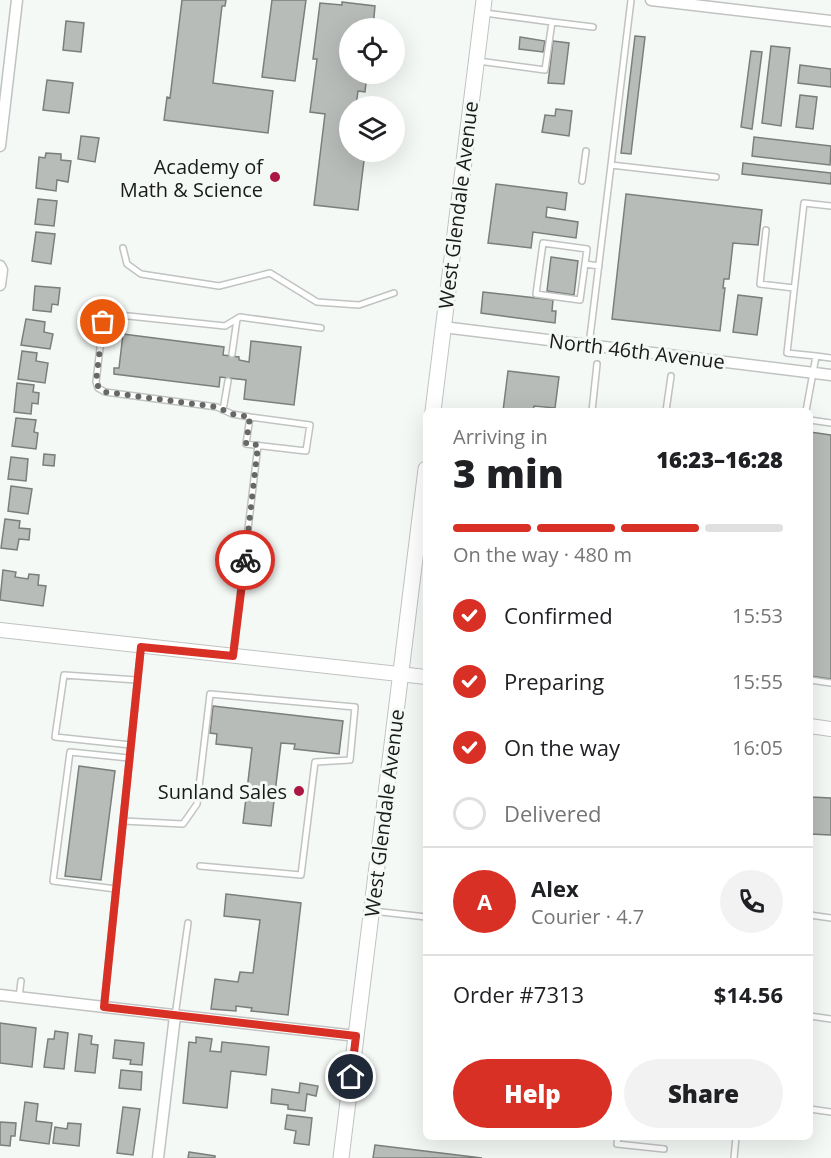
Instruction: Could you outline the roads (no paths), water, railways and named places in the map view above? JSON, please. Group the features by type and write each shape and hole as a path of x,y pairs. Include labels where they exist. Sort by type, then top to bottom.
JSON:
{"main road":[{"name":"West Glendale Avenue","path":"433,408 483,6"},
{"name":"West Glendale Avenue","path":"341,1158 423,494"}],"street":[{"path":"0,146 17,0"},
{"path":"651,0 831,21"},
{"path":"0,266 0,285"},
{"name":"North 46th Avenue","path":"443,327 831,375"},
{"path":"0,630 423,677"},
{"path":"813,726 831,729"},
{"path":"0,995 356,1036"},
{"path":"158,1158 175,1016"}],"lane":[{"path":"589,345 631,0"},
{"path":"483,6 552,22 593,27"},
{"path":"476,60 546,70 552,22"},
{"path":"582,181 586,151"},
{"path":"611,165 716,177"},
{"path":"831,206 804,203 787,353 831,358"},
{"path":"766,230 760,284 794,288"},
{"path":"543,243 587,249 585,264 580,300 536,294 543,243"},
{"path":"123,249 127,264 141,274 219,286 270,273 317,302 359,305 394,293"},
{"path":"585,264 599,266"},
{"path":"250,417 246,444 306,451 310,425 250,417 217,407 105,392 96,382 103,322 109,314 225,326 240,317 321,328"},
{"path":"232,354 237,319"},
{"path":"807,408 816,356"},
{"path":"592,408 597,364"},
{"path":"666,408 671,376"},
{"path":"223,410 228,381"},
{"path":"813,420 831,423"},
{"path":"233,656 258,445"},
{"path":"104,1007 141,647"},
{"path":"131,745 55,737 64,675 137,680"},
{"path":"813,680 831,683"},
{"path":"123,821 183,824 197,804 210,694 355,707 350,760 315,762 302,875 200,866"},
{"path":"116,889 53,881 70,752 129,758"},
{"path":"372,910 423,917"},
{"path":"813,915 831,918"},
{"path":"175,1016 188,923"},
{"path":"19,998 21,981"},
{"path":"813,1016 831,1019"},
{"path":"813,1109 831,1112"},
{"path":"618,1140 617,1144 664,1149"},
{"path":"734,1158 736,1140"}],"place":[{"name":"Academy of Math & Science","path":"275,177"},
{"name":"Sunland Sales","path":"299,791"}]}
